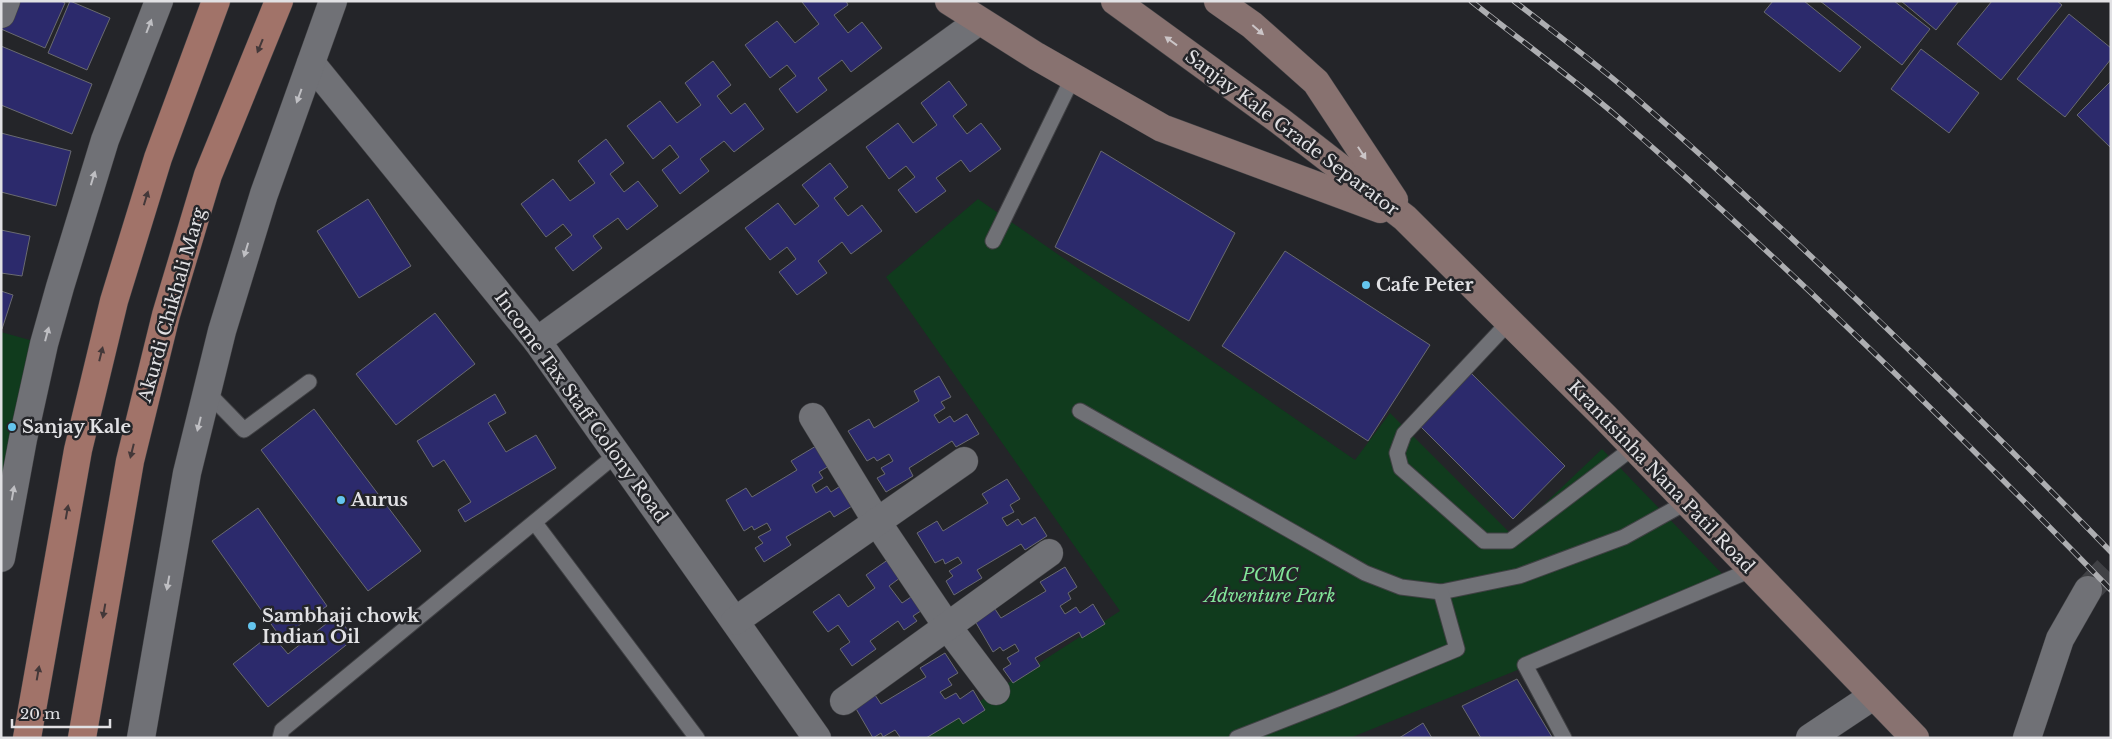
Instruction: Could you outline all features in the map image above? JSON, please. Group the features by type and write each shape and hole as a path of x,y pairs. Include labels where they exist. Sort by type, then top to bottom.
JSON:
{"main road":[{"path":"27,738 78,450 114,301 158,158 216,1"},
{"name":"Akurdi Chikhali Marg","path":"82,738 130,461 166,316 208,175 278,1"},
{"path":"948,1 1073,77 1162,128 1405,218"},
{"name":"Sanjay Kale Grade Separator","path":"1116,1 1280,121 1405,218"},
{"name":"Sanjay Kale Grade Separator","path":"1218,1 1252,26 1316,82 1405,218"},
{"name":"Krantisinha Nana Patil Road","path":"1405,218 1634,447 1914,738"}],"street":[{"path":"1,14 6,1"},
{"path":"1,558 23,439 44,344 60,287 105,140 159,1"},
{"path":"141,738 187,473 222,331 264,194 333,1"},
{"path":"537,341 979,21"},
{"name":"Income Tax Staff Colony Road","path":"310,63 537,341 817,738"},
{"path":"813,417 876,522 947,626 996,691"},
{"path":"735,621 964,461"},
{"path":"844,700 1049,553"},
{"path":"2028,738 2060,639 2088,590"},
{"path":"1810,738 1874,696"}],"lane":[{"path":"993,241 1073,77"},
{"path":"1509,322 1404,434 1397,453 1401,468 1484,541 1510,541 1634,447"},
{"path":"207,392 244,430 309,382"},
{"path":"1080,410 1364,573 1401,588 1442,592 1520,576 1624,537 1687,502"},
{"path":"280,738 282,730 617,454"},
{"path":"535,522 697,738"},
{"path":"1564,738 1525,665 1751,570"},
{"path":"1237,738 1338,700 1456,649 1442,592"}],"green space":[{"name":"PCMC Adventure Park","path":"978,199 1355,460 1390,413 1512,535 1602,449 1731,583 1350,738 923,738 1120,611 886,277"},
{"name":"Sanjay Kale","path":"1,332 44,344 1,510"}],"building":[{"path":"11,1 61,1 65,3 45,48 1,29 1,23"},
{"path":"70,1 110,18 87,70 48,53"},
{"path":"803,1 846,1 848,5 834,15 848,33 862,22 882,48 851,72 842,60 818,78 827,90 797,113 779,89 796,76 787,65 770,78 745,45 777,21 795,43 819,24"},
{"path":"1773,1 1804,1 1861,47 1840,72 1764,12"},
{"path":"1820,1 1894,1 1930,29 1902,65"},
{"path":"1901,1 1959,1 1936,30"},
{"path":"1992,1 2057,1 2062,5 2001,80 1957,44"},
{"path":"2069,14 2111,48 2111,59 2065,117 2017,79"},
{"path":"1,46 92,84 72,134 1,105"},
{"path":"1921,49 1979,93 1949,133 1891,89"},
{"path":"713,61 731,85 717,96 731,114 745,103 764,129 734,152 724,141 700,159 709,171 680,194 662,170 679,157 670,145 653,159 627,126 660,101 677,123 701,105 685,83"},
{"path":"949,81 967,105 953,116 967,134 981,123 1001,149 970,172 961,160 936,178 946,191 916,213 898,190 915,177 906,166 889,179 866,147 898,123 913,143 937,125 921,103"},
{"path":"2111,81 2111,148 2077,115"},
{"path":"1,133 71,151 56,206 1,192"},
{"path":"606,139 624,163 610,174 624,192 638,181 658,206 627,230 618,218 593,236 602,248 573,271 555,248 572,235 563,224 546,237 521,204 553,179 570,201 595,183 578,161"},
{"path":"1101,151 1235,233 1189,321 1055,247"},
{"path":"830,163 848,187 834,198 848,216 862,205 882,231 851,254 842,242 818,261 827,273 797,295 779,272 796,259 787,247 770,260 745,228 778,203 795,225 819,206 802,185"},
{"path":"368,199 411,266 359,298 317,231"},
{"path":"1,230 30,236 22,276 1,273"},
{"path":"1285,251 1430,345 1368,441 1222,346"},
{"path":"1,291 13,295 2,329 1,329"},
{"path":"435,313 475,364 396,425 356,374"},
{"path":"1471,373 1565,466 1513,519 1419,425"},
{"path":"939,376 951,397 941,402 945,408 934,415 939,423 950,416 954,422 967,414 979,434 956,447 952,441 909,468 913,476 886,492 877,478 885,474 881,468 893,461 889,454 877,461 874,457 867,461 848,431 869,419 874,428 919,401 914,391"},
{"path":"495,394 506,413 488,423 506,452 536,435 556,468 465,522 458,510 471,502 444,460 433,467 417,441"},
{"name":"Aurus","path":"314,409 421,551 368,591 261,450"},
{"path":"816,446 829,466 819,472 823,478 812,485 816,493 827,486 831,492 845,483 857,503 834,517 830,511 786,537 791,545 764,562 755,548 763,543 758,537 771,530 767,523 754,530 752,526 744,531 726,500 746,488 752,497 797,470 791,461"},
{"path":"1007,479 1020,499 1010,505 1014,512 1002,518 1007,526 1018,519 1022,525 1035,517 1047,536 1025,550 1021,544 977,570 982,578 954,595 946,581 953,576 949,571 962,563 958,557 945,564 943,559 935,563 917,533 937,521 943,531 988,503 982,494"},
{"path":"258,508 327,606 281,638 212,541"},
{"path":"892,557 904,575 889,586 902,603 917,593 927,607 913,616 917,621 904,630 898,621 870,641 876,649 852,666 840,649 850,642 838,625 828,632 813,612 839,594 848,607 875,588 866,575"},
{"path":"1065,567 1077,587 1068,593 1071,599 1060,606 1065,614 1076,607 1080,613 1093,604 1105,624 1082,638 1079,632 1035,658 1040,666 1013,683 1003,669 1011,664 1007,658 1019,651 1015,644 1003,651 1000,647 993,652 975,621 995,609 1001,618 1046,591 1040,582"},
{"path":"336,616 355,638 268,707 233,664 271,634 288,654"},
{"path":"945,653 958,673 948,679 952,685 940,692 945,699 956,693 960,699 973,690 985,710 963,724 959,718 926,738 898,738 900,737 895,730 883,737 881,733 873,738 855,707 875,695 881,704 926,677 920,668"},
{"path":"1517,679 1552,737 1481,738 1462,706"},
{"path":"1423,723 1432,738 1399,738"}],"tunnel":[{"path":"2088,590 2111,566"}],"railway":[{"path":"1471,1 1564,73 1683,174 1931,408 2111,590"},
{"path":"1514,1 1621,85 1758,207 1937,377 2111,552"}],"place":[{"name":"Cafe Peter","path":"1366,285"},
{"name":"Sanjay Kale","path":"12,427"},
{"name":"Aurus","path":"341,500"},
{"name":"Sambhaji chowk Indian Oil","path":"252,626"}]}
